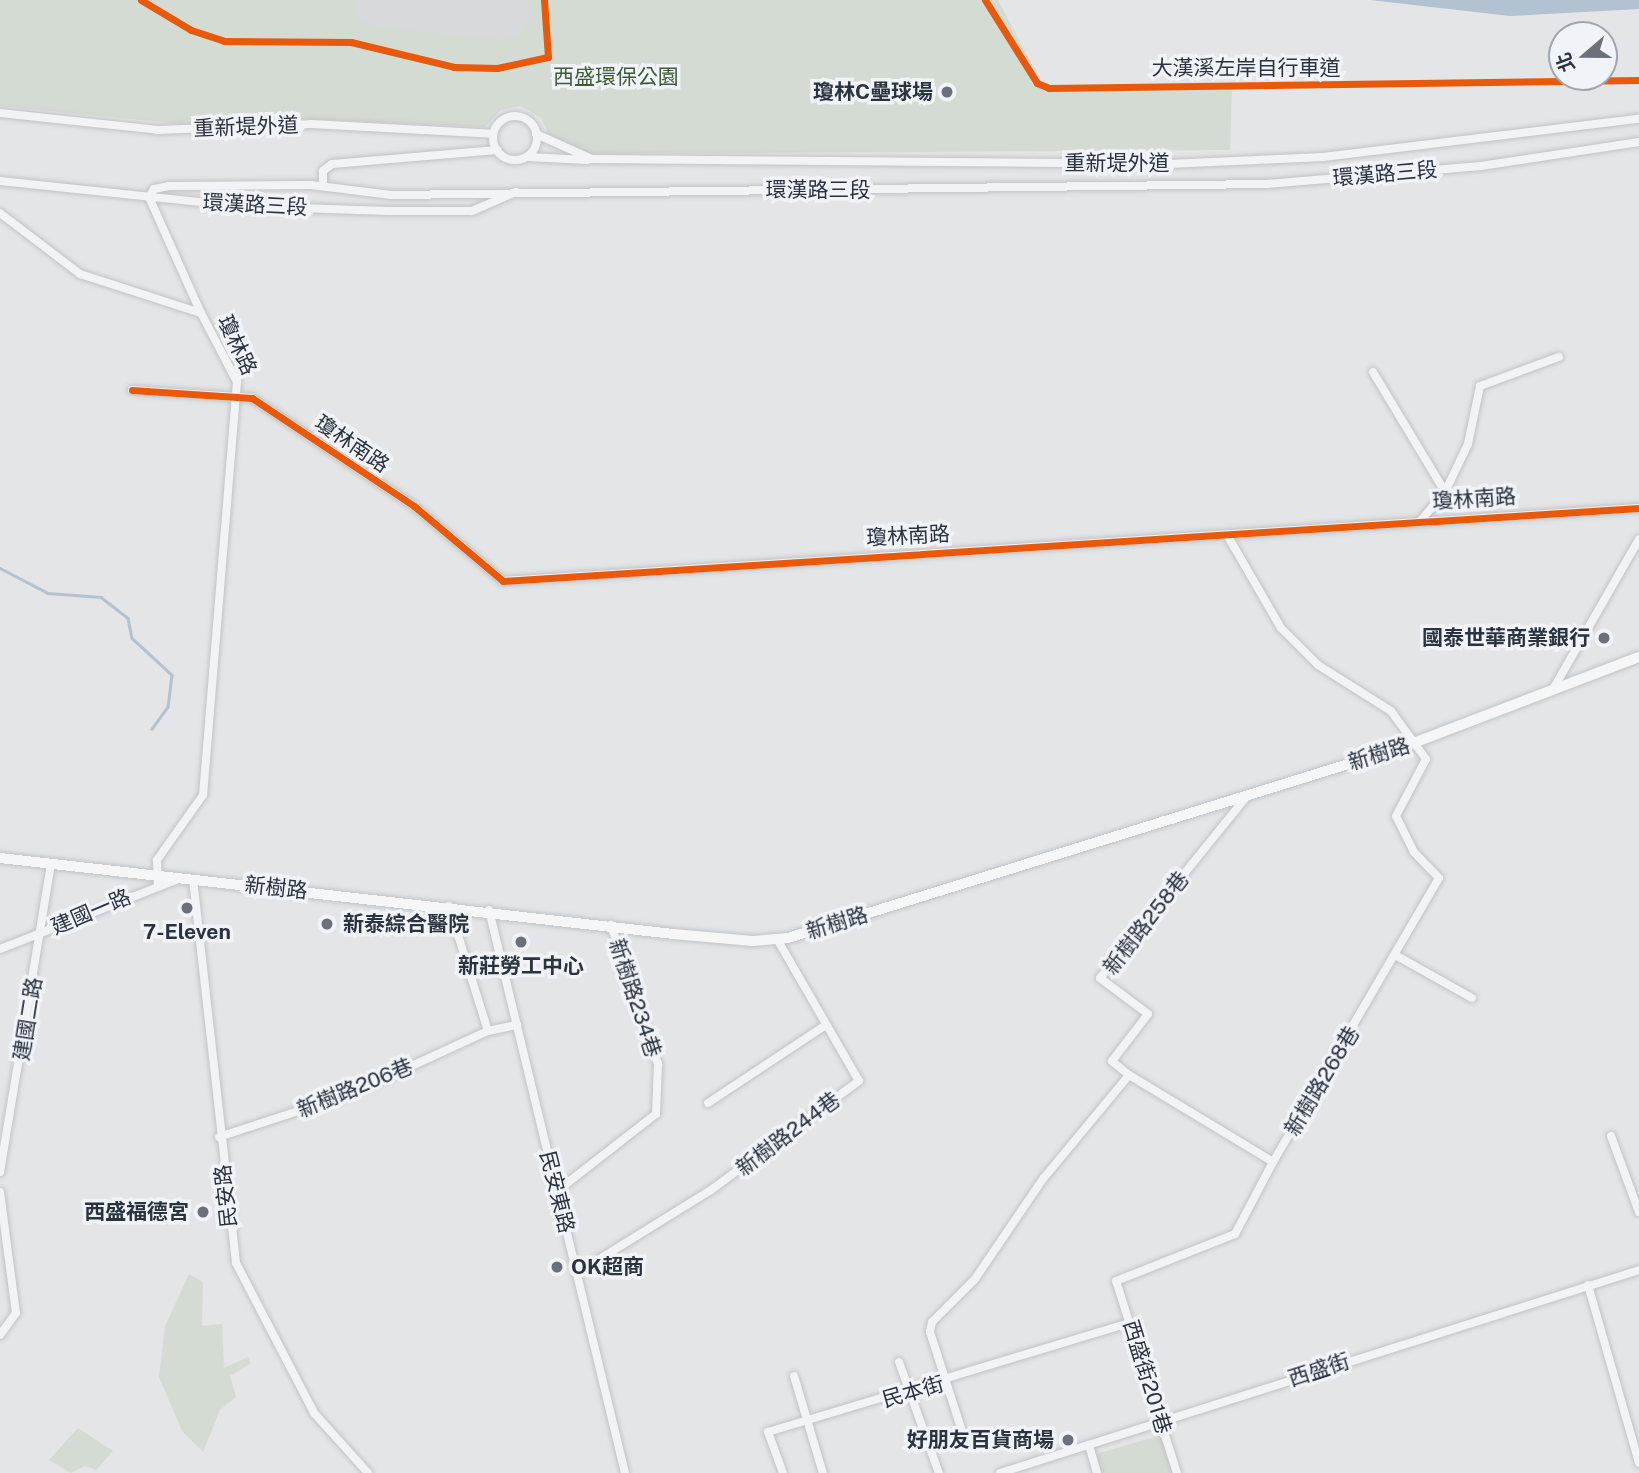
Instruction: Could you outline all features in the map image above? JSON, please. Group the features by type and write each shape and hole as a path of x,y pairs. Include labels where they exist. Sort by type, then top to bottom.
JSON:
{"main road":[{"name":"新樹路","path":"0,858 157,880 188,879 611,925 777,939 1415,743 1639,657"}],"street":[{"name":"重新堤外道","path":"0,113 158,130 311,124 493,134 502,120 519,117 536,134 593,159"},
{"name":"重新堤外道","path":"323,186 323,171 332,164 497,150 511,160 528,157 1251,162 1639,119"},
{"path":"493,134 497,150"},
{"path":"528,157 536,134"},
{"name":"環漢路三段","path":"0,181 149,197 472,211 522,190 1036,191 1268,184 1481,166 1639,142"},
{"path":"201,313 149,197 154,189 169,186 323,186 391,195 522,190"},
{"name":"瓊林路","path":"0,213 80,274 201,313 239,395 203,795 157,860 157,880"},
{"path":"1421,520 1445,492 1468,444 1480,386 1559,357"},
{"path":"1373,372 1445,492"},
{"path":"132,390 239,395"},
{"name":"瓊林南路","path":"239,395 414,506 503,581 1639,508"},
{"path":"1227,535 1282,628 1318,665 1391,711 1415,743"},
{"path":"1552,691 1639,539"},
{"name":"新樹路268巷","path":"1116,1280 1235,1234 1273,1163 1397,956 1439,878 1414,852 1396,816 1396,807 1426,767 1415,743"},
{"name":"新樹路258巷","path":"1129,1075 1112,1061 1148,1014 1100,978 1250,792"},
{"name":"建國二路","path":"0,1172 1,1152 42,932 51,864"},
{"name":"民安路","path":"188,879 232,1248 244,1286 314,1413 368,1473"},
{"name":"建國一路","path":"0,949 157,880"},
{"path":"449,906 488,1031"},
{"name":"民安東路","path":"489,910 625,1473"},
{"name":"新樹路234巷","path":"557,1191 656,1114 658,1064 611,925"},
{"name":"新樹路244巷","path":"577,1273 711,1190 859,1081 777,939"},
{"path":"1397,956 1472,998"},
{"path":"708,1103 826,1024"},
{"name":"新樹路206巷","path":"219,1137 353,1093 488,1031 517,1025"},
{"path":"961,1429 946,1382 932,1322 975,1279 1043,1179 1129,1075 1273,1163"},
{"path":"1611,1136 1639,1212"},
{"path":"0,1192 16,1313 0,1335"},
{"name":"西盛街","path":"1000,1473 1639,1270"},
{"name":"西盛街201巷","path":"1116,1280 1177,1473"},
{"path":"1588,1284 1630,1444 1639,1463"},
{"name":"民本街","path":"783,1473 768,1432 946,1382 1130,1324"},
{"path":"899,1362 939,1473"},
{"path":"794,1376 823,1473"},
{"path":"1089,1445 1097,1473"}],"green space":[{"name":"西盛環保公園","path":"0,0 998,0 1046,91 1232,87 1230,150 584,154 548,133 541,118 521,106 501,110 485,127 283,118 251,131 0,106"},
{"path":"189,1274 203,1282 202,1326 222,1324 224,1368 248,1357 251,1363 230,1376 236,1397 220,1410 203,1452 182,1431 159,1377 165,1326"},
{"path":"78,1428 113,1451 96,1470 85,1466 71,1473 49,1460"},
{"path":"1161,1435 1172,1473 1101,1473 1096,1454"}],"water":[{"path":"1370,0 1639,0 1639,9 1510,16"}],"waterway":[{"path":"0,568 48,593 101,597 128,618 132,638 172,675 168,707 152,729"}],"runway":[{"path":"381,0 501,12"}],"cycle path":[{"path":"141,0 191,30 224,41 351,42 454,67 497,68 548,57 544,0"},
{"name":"大漢溪左岸自行車道","path":"985,0 1037,83 1049,88 1639,80"},
{"path":"132,390 252,398 414,506 503,581 1639,508"}],"place":[{"name":"瓊林C壘球場","path":"947,92"},
{"name":"國泰世華商業銀行","path":"1604,638"},
{"name":"7-Eleven","path":"187,908"},
{"name":"新泰綜合醫院","path":"327,924"},
{"name":"新莊勞工中心","path":"521,942"},
{"name":"西盛福德宮","path":"203,1212"},
{"name":"OK超商","path":"557,1267"},
{"name":"好朋友百貨商場","path":"1068,1440"}]}
